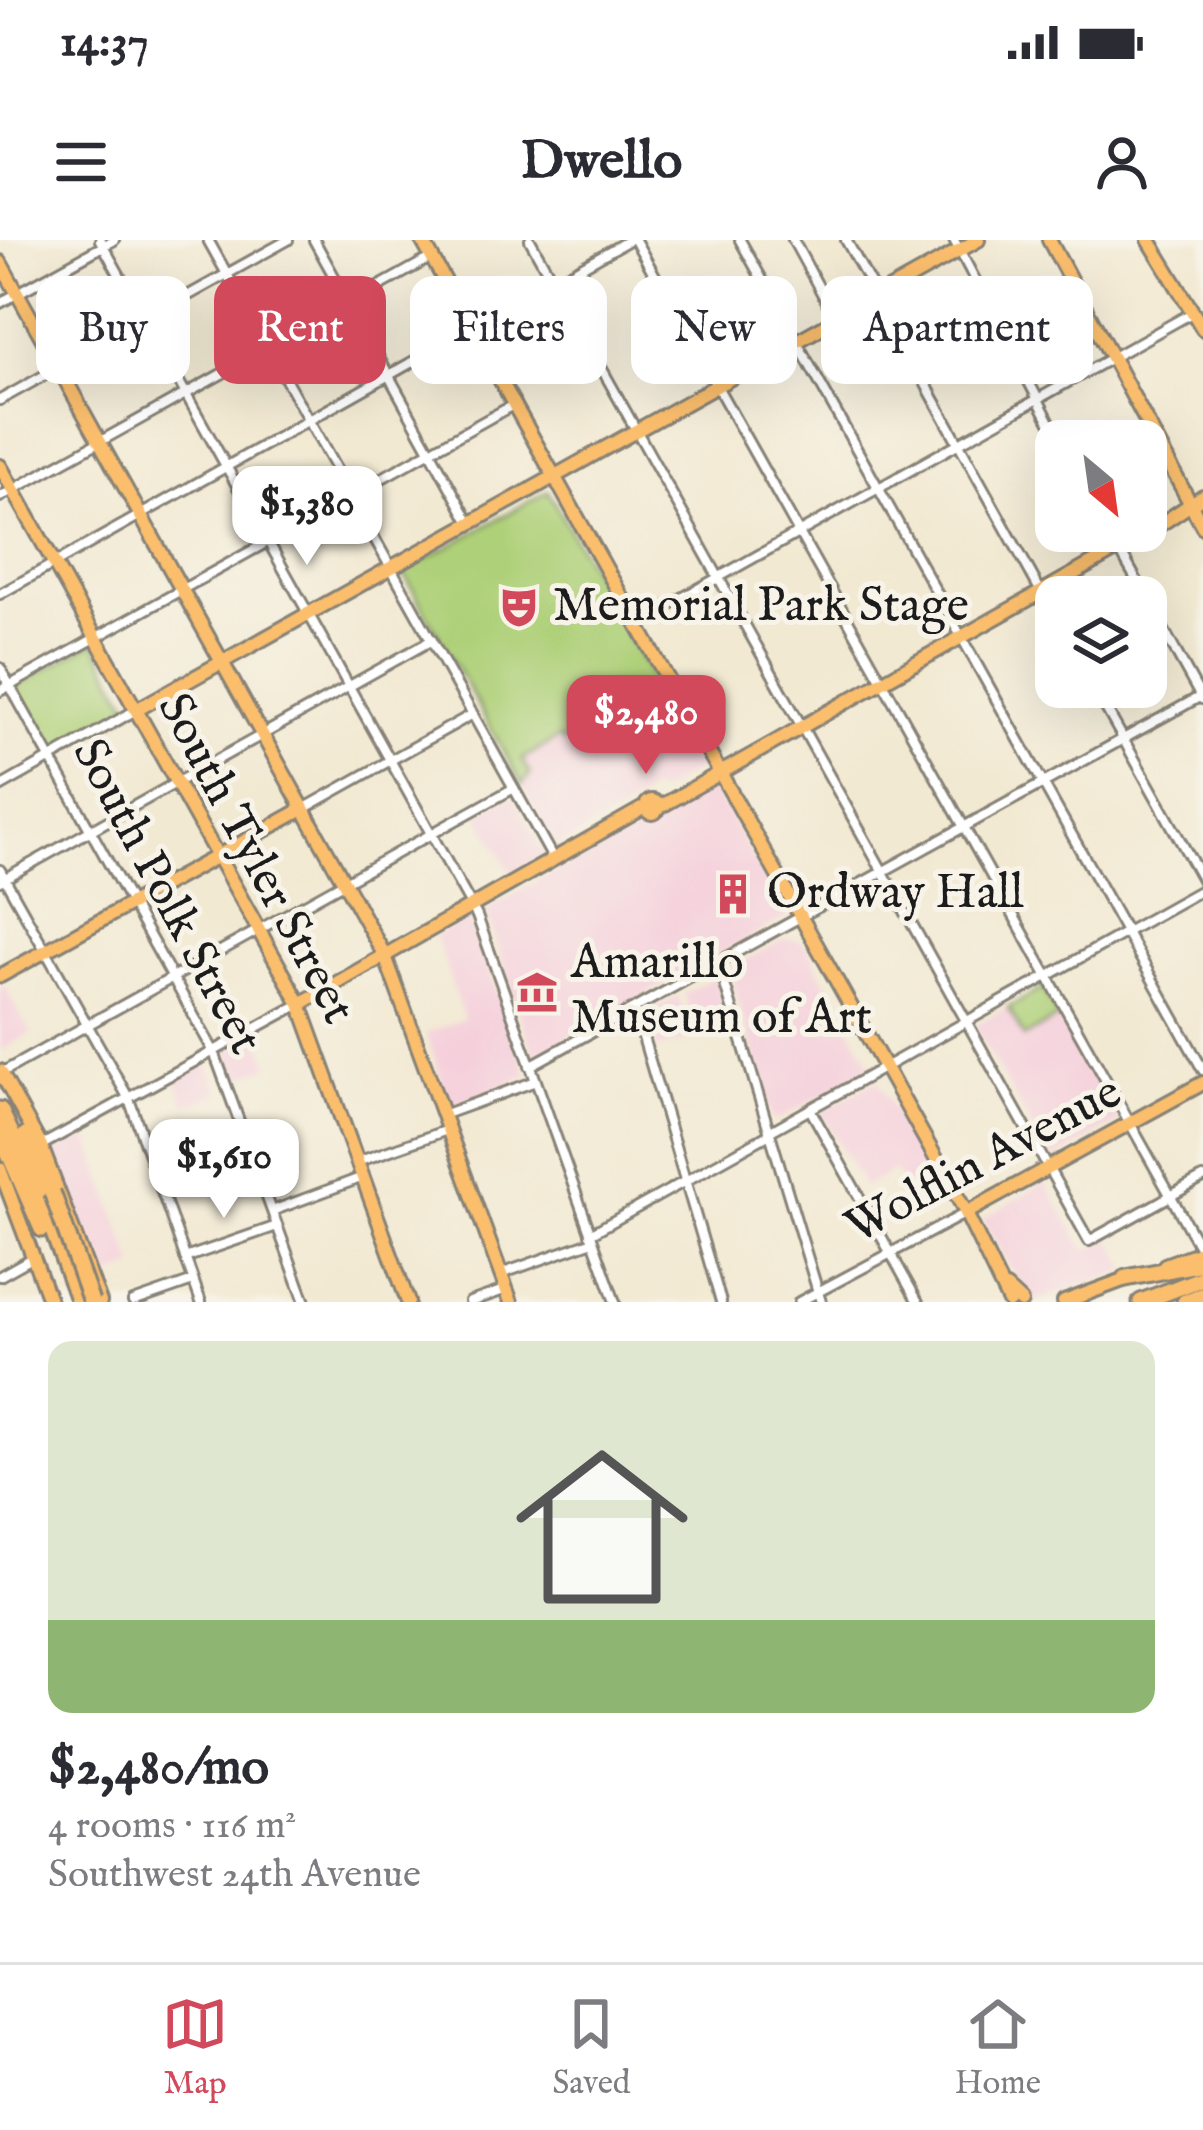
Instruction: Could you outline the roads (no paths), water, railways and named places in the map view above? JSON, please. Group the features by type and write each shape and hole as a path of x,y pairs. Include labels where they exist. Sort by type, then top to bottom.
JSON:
{"highway":[{"path":"0,1091 52,1192 91,1302"},
{"path":"0,1110 40,1195 79,1302"},
{"path":"0,1133 28,1192 69,1302"},
{"path":"0,1155 28,1192"},
{"path":"65,1206 79,1302"},
{"path":"1126,1278 1203,1263"},
{"path":"1141,1302 1203,1278"},
{"path":"1185,1302 1203,1295"}],"main road":[{"path":"422,240 443,276"},
{"path":"908,276 956,245 978,240"},
{"path":"1049,240 1197,500 1203,527"},
{"path":"1149,240 1203,329"},
{"path":"0,262 36,325"},
{"path":"797,340 821,327"},
{"path":"68,384 385,956 509,1295"},
{"path":"503,384 1008,1295 1021,1302"},
{"path":"136,710 720,384"},
{"name":"South Tyler Street","path":"0,466 300,1004 408,1302"},
{"path":"1167,519 1197,500"},
{"path":"1070,576 1114,552"},
{"path":"300,1004 1035,595"},
{"path":"0,976 303,809"},
{"path":"0,1072 41,1146 100,1302"},
{"name":"Wolflin Avenue","path":"966,1213 1203,1083"},
{"path":"0,1170 50,1302"},
{"path":"1064,1302 1202,1251"}],"street":[{"path":"0,303 114,240"},
{"path":"208,240 229,276"},
{"path":"190,294 288,240"},
{"path":"314,240 334,276"},
{"path":"530,240 551,276"},
{"path":"565,276 632,240 1202,1251"},
{"path":"740,240 761,276"},
{"path":"793,240 821,291"},
{"path":"846,240 866,276"},
{"path":"102,243 120,276"},
{"path":"956,245 1049,420"},
{"path":"386,282 432,257"},
{"path":"636,623 1190,314"},
{"path":"797,340 1203,1070"},
{"path":"0,594 410,365"},
{"path":"386,369 471,524"},
{"path":"0,497 214,378"},
{"path":"607,378 1089,1241 1203,1178"},
{"path":"0,400 36,380"},
{"path":"181,384 472,907 615,1302"},
{"path":"289,384 555,861"},
{"path":"926,384 1035,581"},
{"path":"0,691 514,404"},
{"path":"530,1066 1202,698 1167,635"},
{"path":"201,1302 129,1099 2,877 432,640"},
{"name":"South Polk Street","path":"0,668 214,1052 305,1302"},
{"path":"501,1274 591,1238 1203,885 1106,708"},
{"path":"0,787 136,710"},
{"path":"303,809 473,714"},
{"path":"0,1072 514,788"},
{"path":"719,965 819,1297"},
{"path":"41,1146 300,1004"},
{"path":"635,1009 721,1302"},
{"path":"445,1114 536,1081"},
{"path":"810,1108 918,1302"},
{"path":"357,1162 450,1129"},
{"path":"272,1211 363,1178"},
{"name":"Wolflin Avenue","path":"800,1302 819,1297 966,1213"},
{"path":"185,1258 277,1226"},
{"path":"0,1276 32,1258"},
{"path":"133,1302 193,1281"},
{"path":"470,1302 509,1295"}],"place":[{"name":"Memorial Park Stage","path":"519,607"},
{"name":"Ordway Hall","path":"733,894"},
{"name":"Amarillo Museum of Art","path":"537,992"}]}
